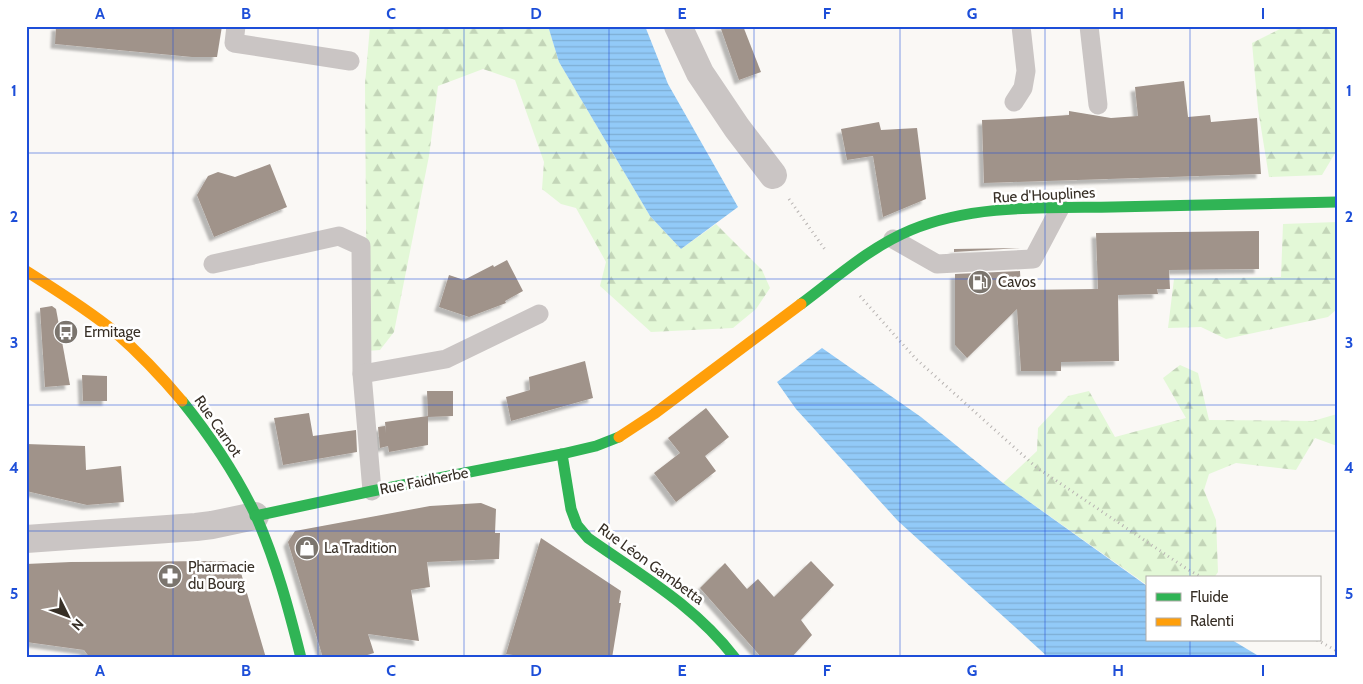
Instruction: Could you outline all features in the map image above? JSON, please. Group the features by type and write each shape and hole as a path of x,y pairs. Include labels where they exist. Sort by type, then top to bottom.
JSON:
{"street":[{"path":"678,26 700,73 737,128 773,175"},
{"name":"Rue d'Houplines","path":"782,317 865,256 893,239 917,227 946,219 994,211 1060,208 1337,202"},
{"name":"Rue Carnot","path":"26,271 99,320 125,341 179,396 212,441 255,516 277,576 301,658"},
{"name":"Rue Faidherbe","path":"26,539 204,526 596,446 615,439 634,428 782,317"},
{"name":"Rue Léon Gambetta","path":"562,454 571,509 577,525 588,538 694,613 715,633 735,658"}],"lane":[{"path":"236,26 234,43 350,61"},
{"path":"1014,102 1023,88 1026,71 1020,26"},
{"path":"1089,26 1098,105"},
{"path":"893,239 937,264 1033,259 1060,208"},
{"path":"213,264 339,236 360,246 362,374 372,491"},
{"path":"362,374 446,359 539,314"}],"path":[{"path":"773,175 818,240"},
{"path":"868,307 915,358 1036,467 1199,576"},
{"path":"1320,641 1337,651"}],"green space":[{"path":"370,26 548,26 559,62 650,216 681,249 716,224 762,270 770,288 756,309 733,328 651,332 600,286 606,262 576,208 561,204 542,189 544,162 515,80 483,69 438,86 429,156 394,332 380,350 367,351 365,84"},
{"path":"1286,26 1337,26 1337,150 1322,175 1269,177 1258,109 1252,43"},
{"path":"1337,222 1337,309 1328,317 1226,339 1201,327 1168,328 1174,279 1281,277 1283,224"},
{"path":"1180,365 1198,373 1209,420 1313,421 1337,414 1337,446 1315,438 1296,470 1236,463 1209,474 1204,490 1216,520 1218,572 1215,576 1146,576 1146,584 1003,483 1037,451 1038,428 1068,396 1089,391 1115,437 1186,418 1163,378"}],"water":[{"path":"548,26 645,26 668,84 738,207 681,249 650,216 559,62"},
{"path":"822,348 921,417 1003,483 1146,585 1146,642 1235,642 1262,658 1049,658 898,521 796,409 777,382"}],"building":[{"path":"56,26 222,26 217,57 192,57 55,44"},
{"path":"720,26 743,26 761,72 739,80"},
{"path":"1184,81 1188,117 1210,115 1211,122 1257,118 1261,174 984,183 982,120 1069,115 1069,111 1111,118 1138,116 1135,87"},
{"path":"879,122 881,130 917,128 926,199 883,217 873,156 847,160 841,129"},
{"path":"270,164 287,207 214,237 197,195 208,176 218,172 235,177"},
{"path":"1259,231 1259,269 1169,270 1170,289 1157,289 1158,294 1118,295 1119,361 1061,362 1061,371 1021,371 1017,309 967,358 955,345 955,274 1020,271 1021,290 1098,289 1096,233"},
{"path":"1020,248 954,252 954,249"},
{"path":"507,260 523,291 505,301 506,303 469,317 439,307 449,275 464,280"},
{"path":"52,306 56,309 70,385 45,387 40,308"},
{"path":"585,361 593,398 511,421 506,397 530,390 529,377"},
{"path":"82,375 107,376 107,401 83,401"},
{"path":"427,391 453,391 453,416 428,417"},
{"path":"706,408 729,437 705,456 716,471 676,502 654,473 680,453 668,438"},
{"path":"309,413 313,436 356,430 357,452 283,465 274,418"},
{"path":"428,416 428,445 389,452 388,446 380,448 378,427 385,426 386,433 385,422"},
{"path":"26,444 85,446 86,470 121,466 124,502 87,505 26,491"},
{"path":"481,503 496,509 495,533 500,533 499,559 427,562 430,587 411,590 419,641 368,634 374,653 357,658 323,658 288,542 295,531 430,506"},
{"path":"541,538 621,591 619,603 621,603 612,658 533,658 506,654"},
{"path":"225,561 239,566 266,658 90,658 84,650 26,642 26,564"},
{"path":"811,561 834,585 801,620 812,635 791,658 762,658 700,588 725,563 747,589 758,579 774,597"}],"traffic: fast":[{"path":"801,304 881,245 911,230 959,216 1010,209 1036,208 1337,202"},
{"path":"182,401 222,456 256,516 276,568 301,658"},
{"path":"255,516 562,454 596,446 619,437"},
{"path":"562,454 571,509 577,525 588,538 685,607 719,639 735,658"}],"traffic: slow":[{"path":"26,271 115,332 150,365 182,401"},
{"path":"619,437 654,414 801,304"}],"place":[{"name":"Cavos","path":"980,282"},
{"name":"Ermitage","path":"66,332"},
{"name":"La Tradition","path":"307,548"},
{"name":"Pharmacie du Bourg","path":"170,576"}]}
